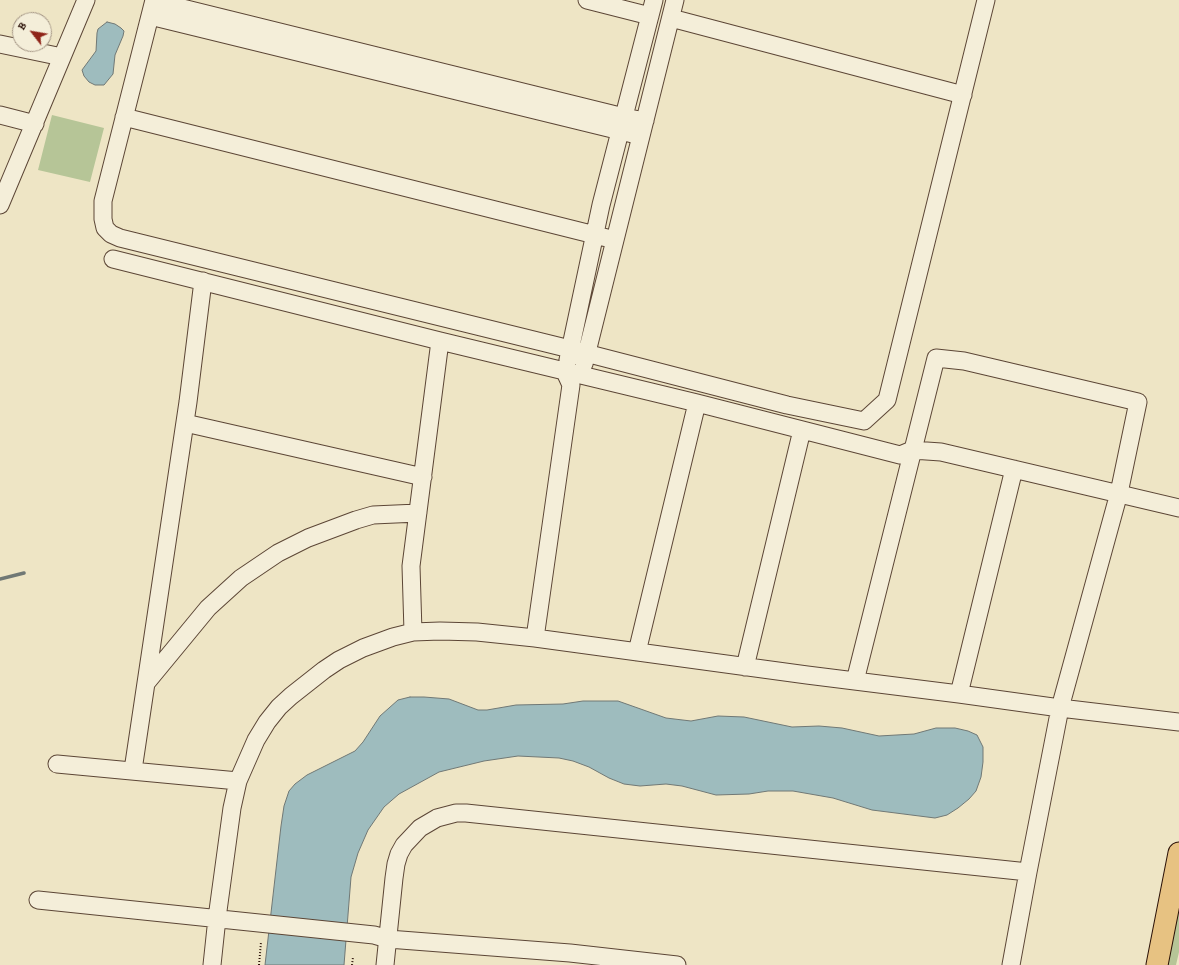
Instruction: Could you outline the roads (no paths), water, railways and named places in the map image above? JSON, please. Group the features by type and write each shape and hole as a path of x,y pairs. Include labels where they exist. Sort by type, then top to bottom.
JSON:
{"main road":[{"path":"1157,965 1179,853"}],"street":[{"path":"0,205 86,0"},
{"path":"587,0 652,9 673,10 963,95"},
{"path":"113,259 440,341 787,405 864,421 887,400 986,0"},
{"path":"643,128 263,36 152,6 103,201 103,219 105,228 111,234 120,238 575,366 698,403 900,455 912,450 941,452 1179,508"},
{"path":"535,638 595,234 601,205 652,9"},
{"path":"575,366 615,240 673,10"},
{"path":"0,44 62,57"},
{"path":"0,115 35,124"},
{"path":"124,117 615,240"},
{"path":"133,770 185,423 203,281"},
{"path":"413,632 411,566 440,341"},
{"path":"855,681 936,358 964,361 1138,402 1119,493 1060,708 1011,965"},
{"path":"637,652 698,403"},
{"path":"185,423 423,477"},
{"path":"745,667 802,430"},
{"path":"959,694 1014,469"},
{"path":"146,684 173,649 208,608 241,578 266,560 308,538 356,520 373,515 418,513"},
{"path":"212,965 230,823 238,781 256,740 267,722 290,696 339,660 386,639 413,632 477,632 535,638 745,667 1179,722"},
{"path":"57,764 238,781"},
{"path":"385,965 394,878 399,854 404,845 420,828 436,818 456,813 474,813 1028,872"},
{"path":"38,900 374,935 388,939 570,953 677,965"}],"water":[{"path":"107,22 115,24 124,31 115,55 113,74 104,85 95,85 89,82 84,76 82,70 96,51 98,29"},
{"path":"410,697 449,699 478,710 516,705 563,704 583,701 618,701 666,718 691,721 718,716 744,717 792,727 819,726 842,728 879,736 914,734 936,728 955,728 977,735 983,747 983,762 981,777 976,791 958,808 947,815 935,818 872,810 833,798 793,791 768,791 749,794 716,795 682,786 666,784 640,786 624,784 589,767 559,758 518,756 484,761 439,772 399,794 384,807 368,830 358,853 351,877 344,965 265,965 281,826 284,806 289,791 295,784 307,775 355,751 363,742 380,716 398,700"}],"waterway":[{"path":"0,579 24,573"}]}
